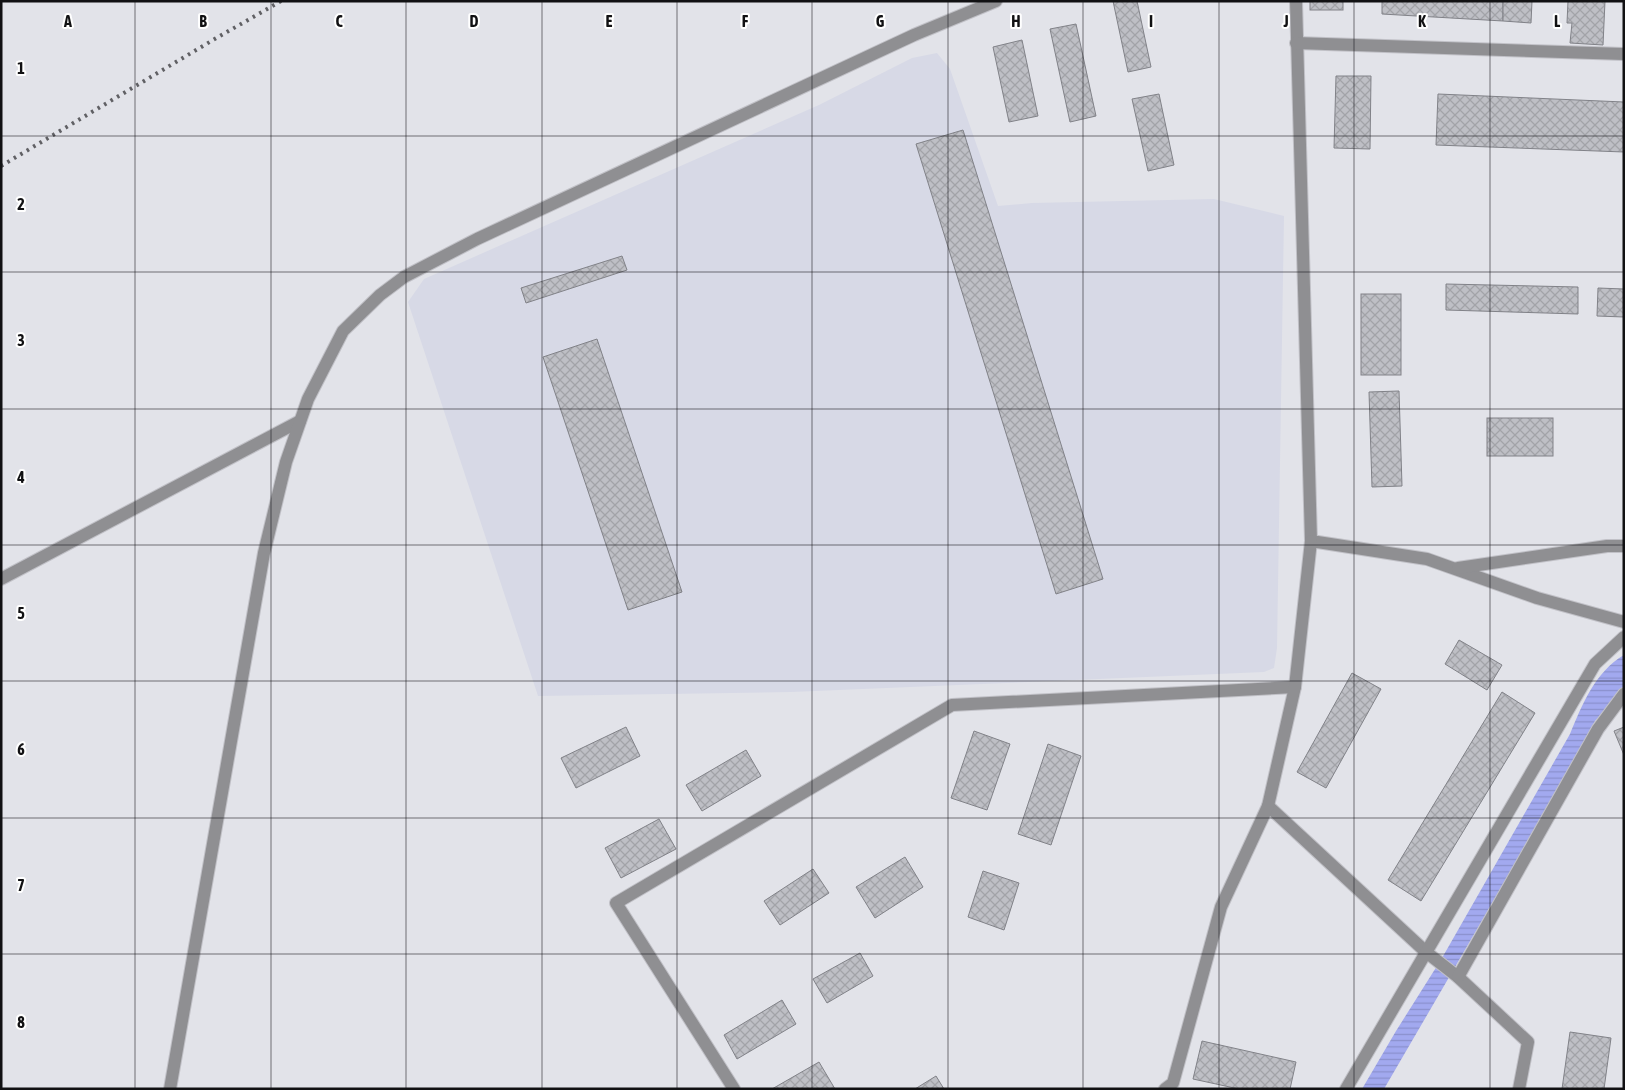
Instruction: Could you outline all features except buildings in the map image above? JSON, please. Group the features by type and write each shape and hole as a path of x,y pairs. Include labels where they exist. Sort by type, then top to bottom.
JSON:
{"street":[{"path":"170,1089 264,553 286,462 308,399 343,331 380,295 404,277 477,239 914,35 996,1"},
{"path":"1170,1087 1221,906 1268,806 1295,687 1311,541 1296,1"},
{"path":"1296,43 1624,54"},
{"path":"1,579 300,422"},
{"path":"1311,541 1427,559 1537,598 1624,622"},
{"path":"1455,569 1607,546 1624,546"},
{"path":"1346,1089 1595,664 1624,636"},
{"path":"734,1089 616,902 952,705 1295,687"},
{"path":"1456,975 1598,729 1624,694"},
{"path":"1268,806 1426,952 1456,975 1528,1042 1519,1089"}],"shaded area":[{"path":"937,53 950,69 998,206 1032,203 1214,199 1284,216 1277,648 1274,668 1264,672 791,692 538,696 408,302 424,279 819,105 912,58"}],"water":[{"path":"1624,655 1624,688 1595,721 1561,785 1384,1089 1362,1089 1442,958 1570,734 1579,712 1597,680 1605,670"}],"railway":[{"path":"1,166 281,1"}]}
